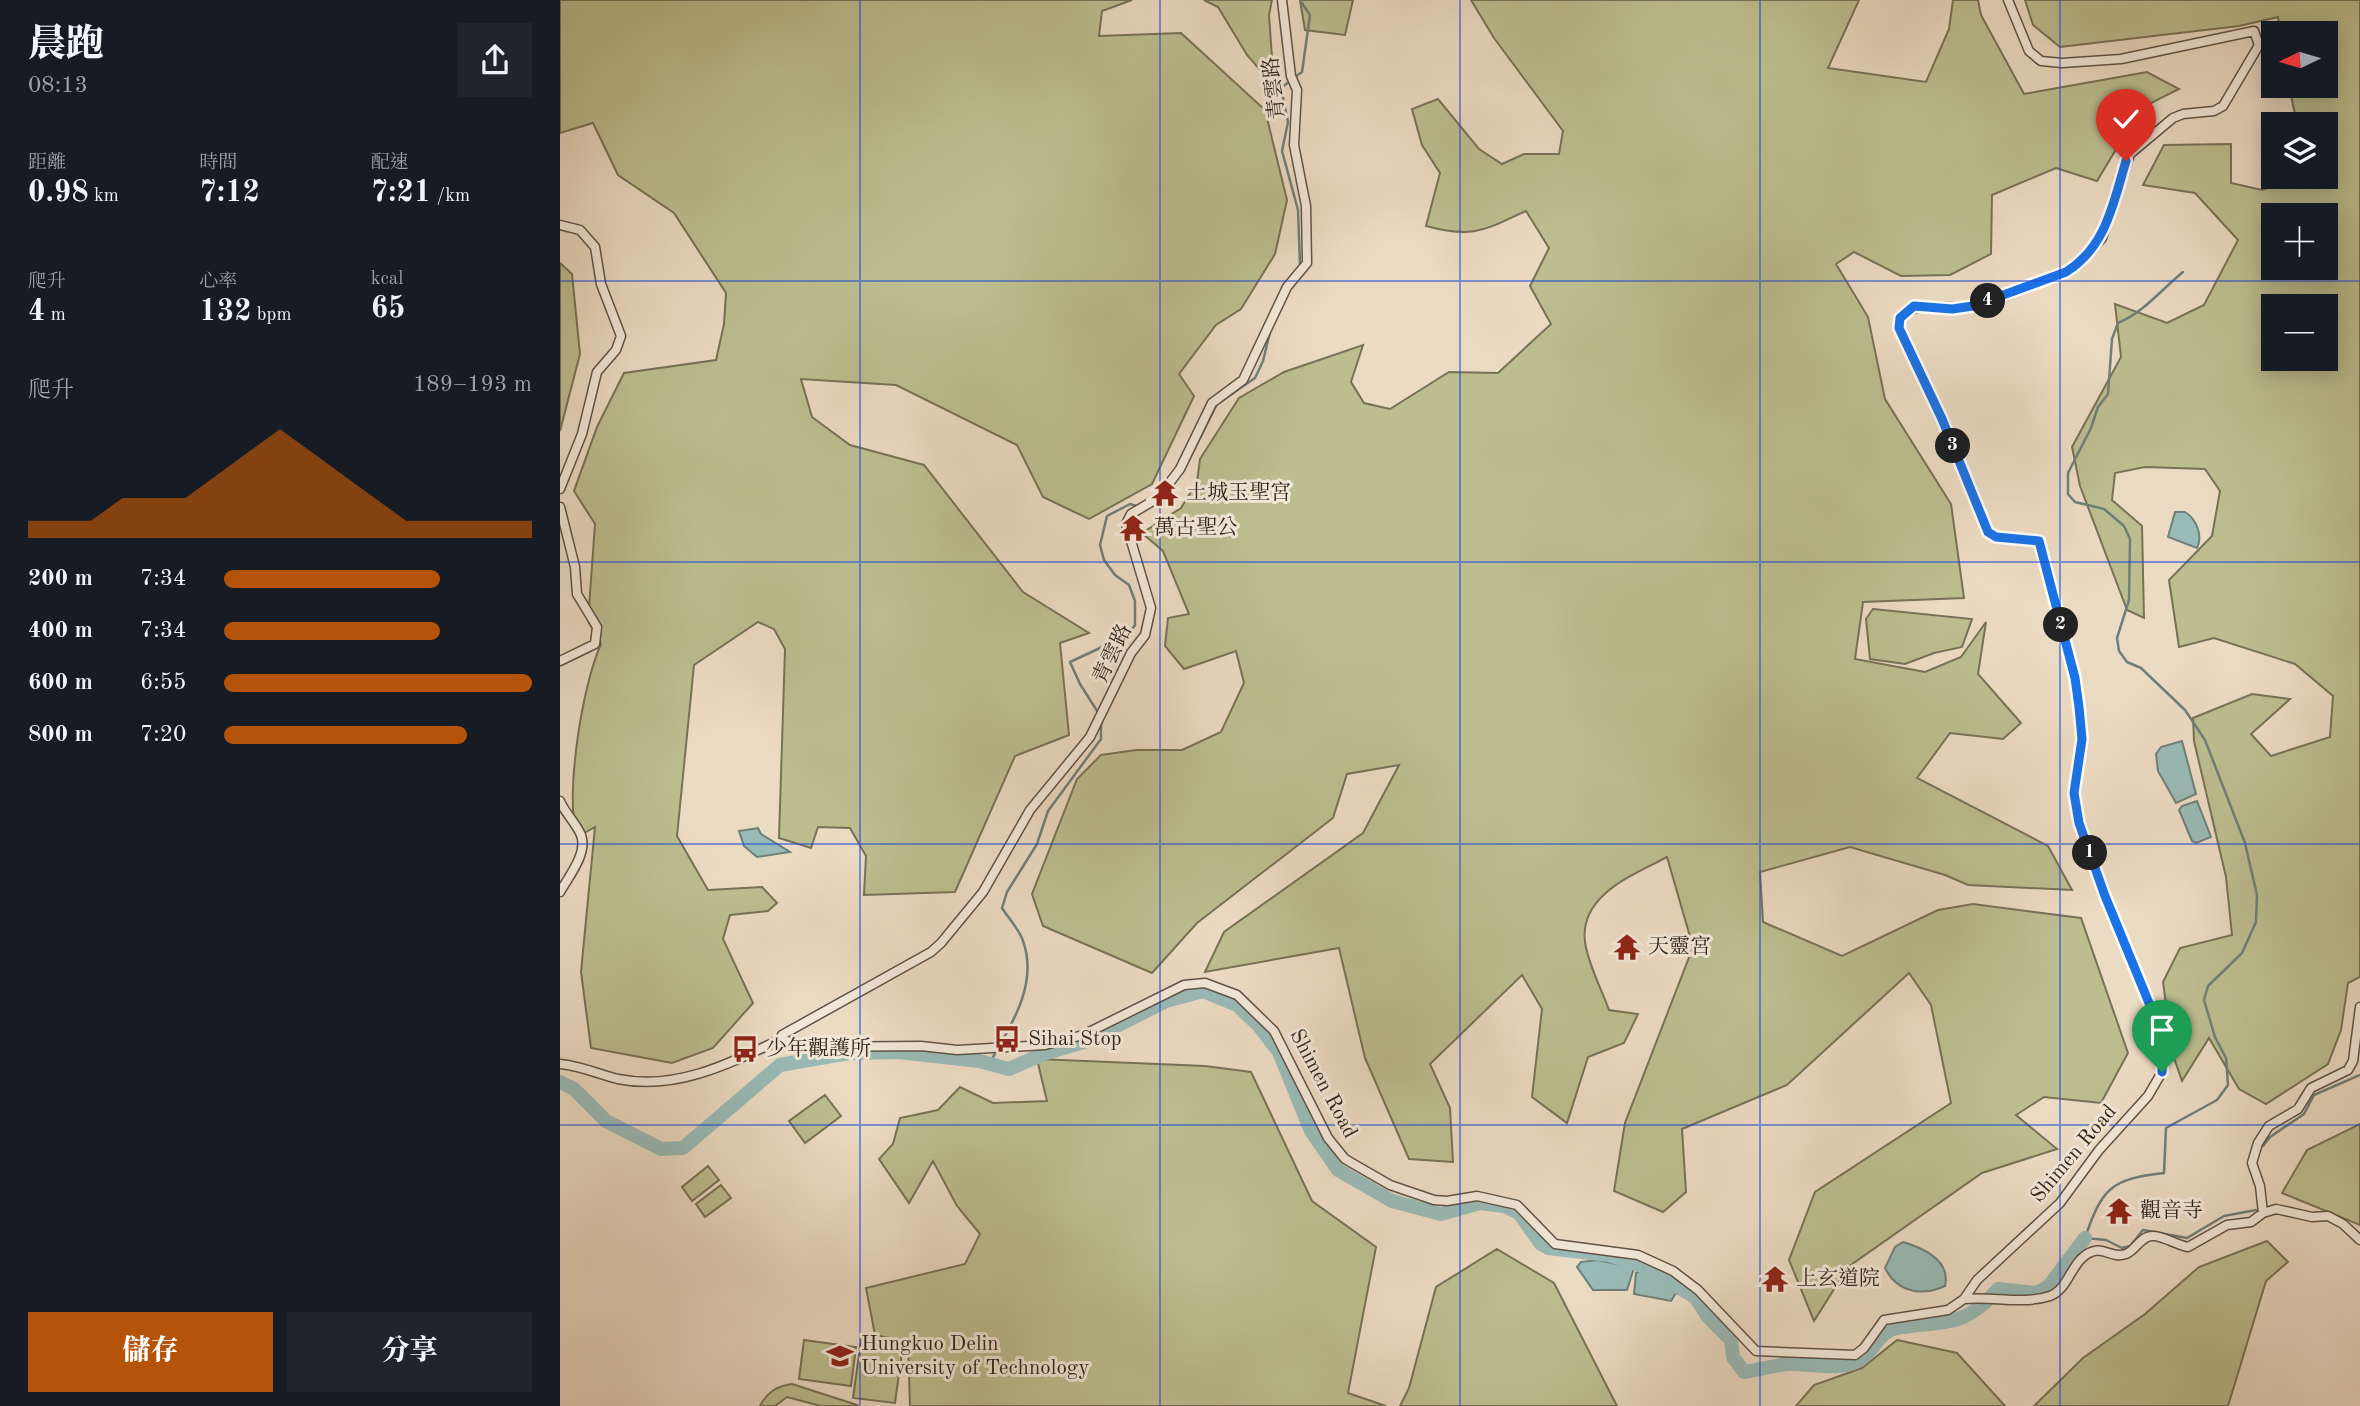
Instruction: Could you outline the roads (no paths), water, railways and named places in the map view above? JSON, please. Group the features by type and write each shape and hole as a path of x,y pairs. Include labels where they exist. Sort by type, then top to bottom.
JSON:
{"street":[{"name":"青雲路","path":"781,1039 782,1035 931,952 941,943 983,892 1030,810 1090,737 1131,653 1145,635 1151,608 1126,524 1131,514 1158,498 1181,469 1212,404 1243,380 1287,288 1307,263 1306,205 1294,145 1297,90 1291,76 1282,0"},
{"name":"Shimen Road","path":"781,1039 806,1047 920,1045 957,1050 1064,1042 1185,985 1205,983 1237,995 1274,1031 1328,1138 1345,1159 1390,1185 1434,1199 1447,1201 1477,1196 1517,1205 1555,1244 1638,1255 1673,1271 1698,1290 1756,1352 1855,1356 1884,1320 1948,1310 1964,1299 1977,1280 2060,1203 2099,1150 2148,1096 2162,1072 2163,1037 2105,896 2079,823 2074,793 2082,739 2075,678 2039,541 1996,537 1988,532 1942,419 1899,328 1900,318 1914,306 1952,309 1973,306 2066,272 2079,264 2102,238 2130,154 2173,118 2183,114 2214,111 2222,106 2259,45 2253,31 2121,59 2062,63 2041,61 2029,51 2008,0"},
{"path":"560,225 580,230 595,247 601,284 621,335 616,350 597,372 582,434 560,489"},
{"path":"560,507 575,568 577,594 593,619 598,639 595,644 560,661"},
{"path":"560,801 580,833 583,843 580,855 560,892"},
{"path":"2263,1213 2260,1186 2252,1163 2258,1143 2269,1126 2298,1109 2311,1088 2348,1070 2353,1061 2360,1007"},
{"path":"560,1064 576,1065 620,1079 658,1081 705,1074 781,1039"},
{"path":"1964,1299 1995,1301 2040,1298 2054,1294 2081,1259 2091,1252 2105,1250 2123,1255 2145,1237 2154,1235 2188,1247 2227,1225 2251,1222 2263,1213 2276,1209 2312,1217 2328,1216 2343,1224 2360,1240"}],"water":[{"path":"2175,512 2185,512 2196,524 2199,534 2197,548 2168,537"},
{"path":"2182,741 2196,794 2176,803 2158,771 2156,754 2161,747"},
{"path":"2197,801 2211,837 2196,843 2192,841 2179,810 2182,806"},
{"path":"758,828 761,834 790,852 757,857 744,846 739,831"},
{"path":"1903,1242 1927,1252 1940,1262 1946,1277 1945,1286 1927,1291 1910,1290 1890,1276 1885,1268 1895,1247"},
{"path":"1598,1260 1634,1268 1627,1290 1593,1290 1577,1267 1581,1262"},
{"path":"1640,1271 1649,1274 1676,1293 1671,1301 1634,1294 1636,1273"}],"waterway":[{"path":"1295,77 1302,72 1310,15 1300,0"},
{"path":"1290,81 1281,88 1288,122 1282,151 1298,210 1300,265"},
{"path":"2183,272 2144,307 2118,323 2112,339 2108,394 2098,407 2091,428 2068,473 2068,494 2075,502 2104,509 2124,526 2130,539 2129,600 2117,638 2119,651 2127,662 2141,668 2185,710 2205,740 2245,843 2257,895 2256,922 2242,953 2208,986 2204,1000 2215,1037 2226,1058 2228,1085 2217,1100 2166,1128 2164,1173 2132,1179 2111,1189 2097,1208 2085,1238 2106,1240 2122,1248 2130,1246 2143,1230 2187,1238 2224,1216 2256,1210"},
{"path":"1189,460 1217,404 1255,378 1263,361 1271,328"},
{"path":"1163,497 1178,478"},
{"path":"1099,714 1070,662 1128,635 1135,625 1135,601 1129,585 1115,575 1104,560 1100,545 1107,516 1130,504 1140,507"},
{"path":"989,1064 1020,1005 1027,974 1023,941 1002,908 1007,892 1037,844 1048,811 1101,739 1101,720"},
{"path":"560,1082 574,1089 606,1121 661,1149 683,1148 780,1065 849,1053 899,1052 979,1061 1009,1069 1043,1054 1087,1041 1166,1001 1203,991 1237,1005 1259,1026 1279,1052 1311,1131 1338,1170 1392,1201 1441,1214 1480,1203 1504,1206 1519,1213 1541,1244 1548,1248 1609,1255 1642,1266 1695,1297 1708,1317 1731,1340 1733,1357 1744,1372 1786,1364 1848,1365 1862,1359 1890,1330 1963,1317 1974,1311 1998,1289 2037,1293 2049,1286 2085,1238"},
{"path":"2263,1146 2270,1137 2304,1114 2314,1095 2360,1075"}],"place":[{"name":"土城玉聖宮","path":"1165,493"},
{"name":"萬古聖公","path":"1133,528"},
{"name":"天靈宮","path":"1627,947"},
{"name":"Sihai Stop","path":"1007,1039"},
{"name":"少年觀護所","path":"745,1049"},
{"name":"觀音寺","path":"2119,1211"},
{"name":"上玄道院","path":"1775,1279"},
{"name":"Hungkuo Delin University of Technology","path":"840,1356"}]}
